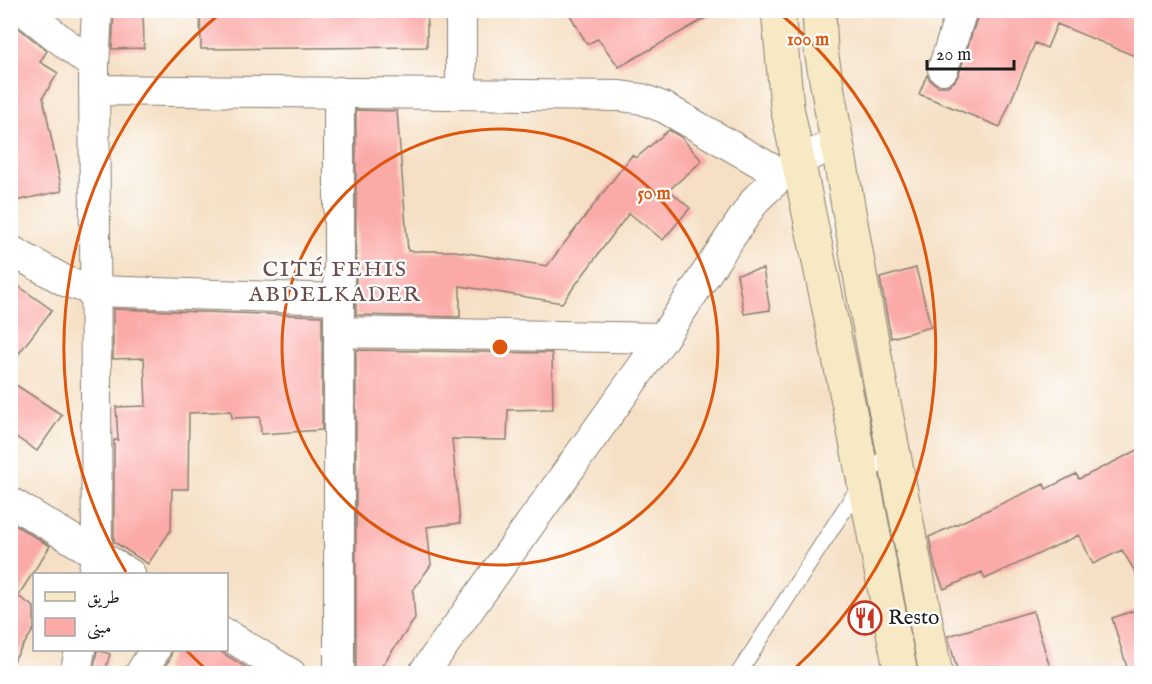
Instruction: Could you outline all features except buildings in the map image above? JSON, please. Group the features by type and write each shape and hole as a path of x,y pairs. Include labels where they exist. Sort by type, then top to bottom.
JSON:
{"street":[{"path":"23,10 94,78 339,92 620,96 642,99 664,108 790,167"},
{"path":"95,564 94,78 97,10"},
{"path":"461,10 461,94"},
{"path":"777,10 787,107 790,167 864,479 901,674"},
{"path":"819,10 821,51 837,144 936,674"},
{"path":"943,69 962,10"},
{"path":"339,92 339,674"},
{"path":"423,674 663,338 756,199 790,167 837,144"},
{"path":"10,250 68,282 96,291 339,299"},
{"path":"339,332 663,338"},
{"path":"10,502 95,564 126,573"},
{"path":"228,635 291,674"},
{"path":"75,674 80,651"},
{"path":"140,674 154,651"}],"lane":[{"path":"738,674 864,479 893,447"}],"place":[{"name":"Resto","path":"865,618"}],"district":[{"name":"CITÉ FEHIS ABDELKADER","path":"335,282"}]}
